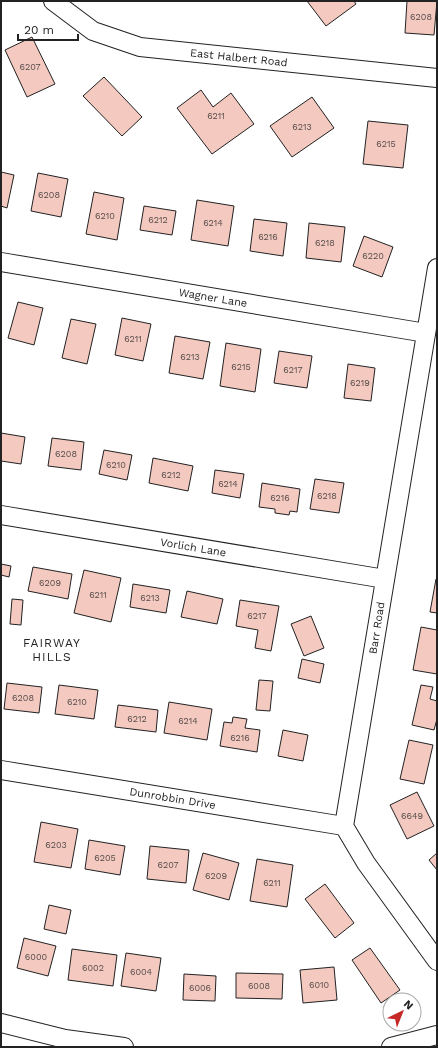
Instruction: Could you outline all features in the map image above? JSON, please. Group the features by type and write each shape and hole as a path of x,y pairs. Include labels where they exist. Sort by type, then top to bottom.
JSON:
{"street":[{"name":"East Halbert Road","path":"54,1 93,31 140,47 437,78"},
{"name":"Wagner Lane","path":"1,262 426,333"},
{"name":"Barr Road","path":"344,826 437,268"},
{"name":"Vorlich Lane","path":"1,515 385,579"},
{"name":"Dunrobbin Drive","path":"1,770 344,826"},
{"path":"344,826 366,863 437,961"},
{"path":"1,1023 64,1039 124,1047"},
{"path":"391,1047 437,1035"}],"building":[{"path":"307,1 354,1 356,4 326,26"},
{"path":"407,1 437,1 434,35 405,33"},
{"path":"32,37 55,84 27,97 5,50"},
{"path":"104,77 142,117 122,136 83,96"},
{"path":"201,90 213,107 231,93 254,124 212,154 177,108"},
{"path":"312,97 334,128 292,157 270,126"},
{"path":"368,121 408,125 403,168 363,164"},
{"path":"1,172 14,175 7,208 1,206"},
{"path":"38,173 68,179 61,217 31,211"},
{"path":"94,192 124,198 117,240 86,234"},
{"path":"197,200 234,206 228,246 191,240"},
{"path":"144,206 176,211 172,235 140,230"},
{"path":"254,219 287,223 283,256 250,251"},
{"path":"309,223 345,227 341,262 306,258"},
{"path":"364,236 393,247 382,277 353,266"},
{"path":"18,302 43,308 34,345 8,338"},
{"path":"122,318 151,324 143,361 115,355"},
{"path":"71,319 96,324 87,364 62,358"},
{"path":"175,336 210,342 203,379 169,373"},
{"path":"226,343 261,349 255,392 220,386"},
{"path":"279,351 312,356 307,388 274,383"},
{"path":"348,364 375,368 371,401 344,398"},
{"path":"1,433 25,437 21,464 1,461"},
{"path":"52,438 84,442 81,470 48,466"},
{"path":"104,450 132,455 127,480 99,474"},
{"path":"153,458 193,466 188,491 149,483"},
{"path":"215,470 244,474 240,498 212,493"},
{"path":"315,479 344,483 339,513 310,509"},
{"path":"262,483 300,489 297,512 290,511 289,515 275,513 275,509 259,507"},
{"path":"1,564 11,566 9,577 1,575"},
{"path":"33,567 72,574 68,599 28,591"},
{"path":"84,570 121,578 111,622 74,613"},
{"path":"436,579 437,580 437,613 430,612"},
{"path":"133,584 170,590 166,613 130,607"},
{"path":"187,591 223,599 217,624 181,617"},
{"path":"12,599 23,600 21,625 10,624"},
{"path":"240,600 279,606 271,651 255,648 258,630 236,626"},
{"path":"311,616 324,648 304,656 291,624"},
{"path":"421,627 437,630 437,674 413,670"},
{"path":"302,659 324,664 320,683 298,678"},
{"path":"259,680 273,681 270,711 256,710"},
{"path":"7,683 42,687 39,713 4,709"},
{"path":"59,685 98,690 94,719 55,714"},
{"path":"421,685 433,687 430,699 437,701 437,719 434,730 412,725"},
{"path":"169,702 212,709 207,740 164,733"},
{"path":"118,705 158,710 156,732 115,727"},
{"path":"233,717 247,719 245,728 260,730 257,752 220,746 224,722 232,723"},
{"path":"283,730 308,735 303,761 278,756"},
{"path":"409,740 433,745 424,784 400,779"},
{"path":"417,792 434,826 407,839 390,805"},
{"path":"41,822 78,829 71,868 34,862"},
{"path":"89,840 125,846 120,875 85,869"},
{"path":"150,846 189,850 186,883 147,879"},
{"path":"203,853 239,863 229,900 193,890"},
{"path":"437,853 437,870 429,860"},
{"path":"257,859 293,865 287,907 250,901"},
{"path":"325,884 354,923 335,938 305,899"},
{"path":"49,905 71,910 66,934 44,929"},
{"path":"24,938 56,946 48,976 17,968"},
{"path":"370,948 400,990 397,992 382,992 381,1003 352,960"},
{"path":"72,949 117,955 113,986 68,980"},
{"path":"126,953 161,958 156,991 121,986"},
{"path":"334,967 337,1000 303,1003 300,970"},
{"path":"236,973 283,974 282,999 236,998"},
{"path":"184,974 216,976 215,1001 183,1000"}],"district":[{"name":"FAIRWAY HILLS","path":"52,650"}]}
